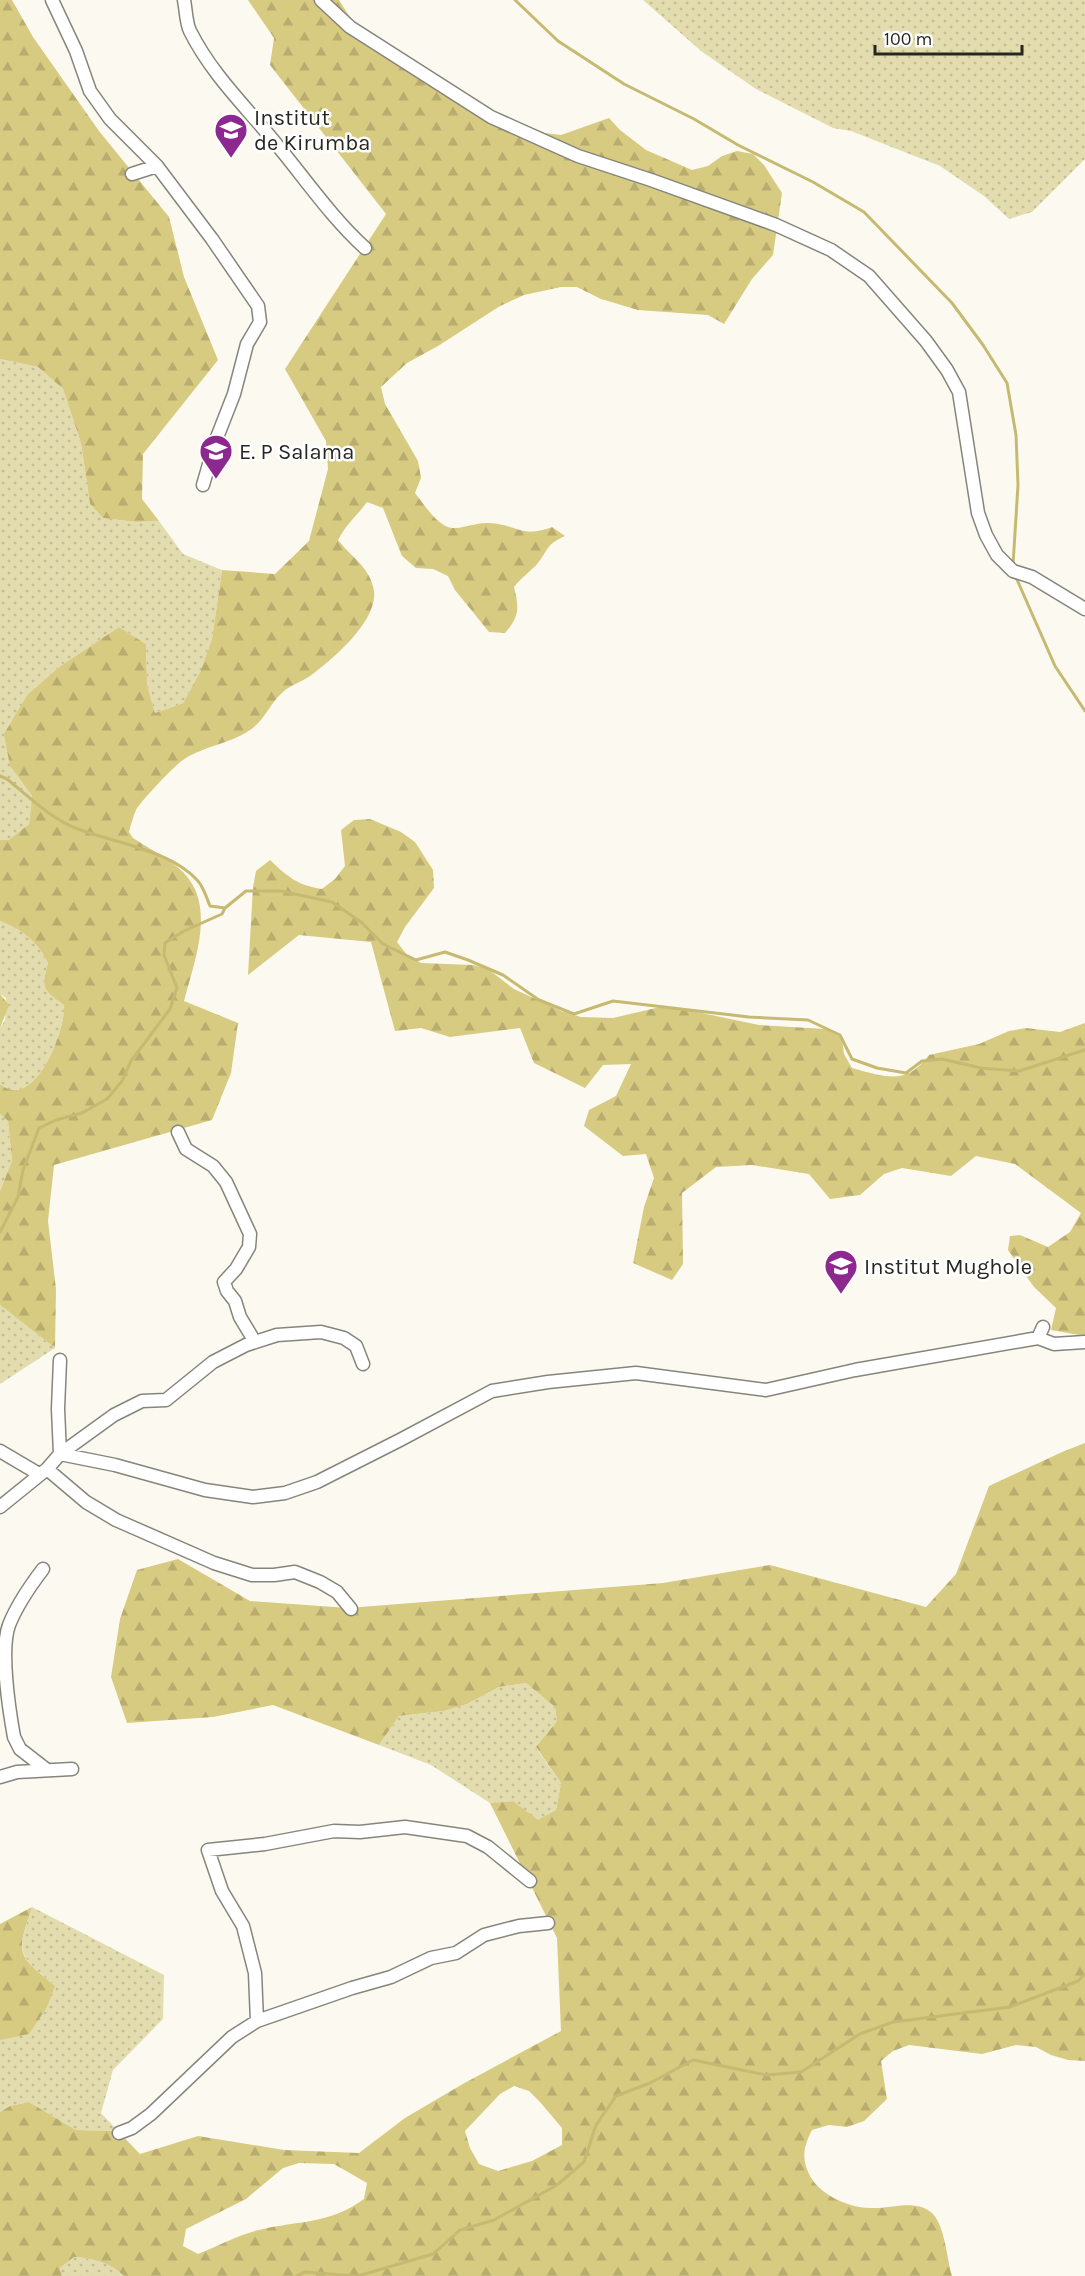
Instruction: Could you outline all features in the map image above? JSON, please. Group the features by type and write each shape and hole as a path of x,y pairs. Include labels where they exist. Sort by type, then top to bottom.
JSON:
{"street":[{"path":"52,0 76,51 90,91 110,119 157,165 258,306 260,322 247,344 234,394 216,440 203,485"},
{"path":"184,0 189,29 207,60 343,228 365,248"},
{"path":"321,0 350,27 491,117 578,156 776,225 831,250 869,276 926,341 947,370 958,392 978,513 997,555 1013,571 1032,577 1085,609"},
{"path":"132,174 157,165"},
{"path":"178,1132 186,1149 213,1166 226,1182 250,1234 249,1247 236,1269 224,1282 255,1342"},
{"path":"0,1506 60,1454 114,1415 142,1401 166,1400 213,1362 255,1342 277,1335 321,1332 344,1338 356,1346 363,1364"},
{"path":"60,1454 115,1465 205,1490 253,1497 285,1493 317,1482 492,1390 636,1373 766,1390 1040,1332 1054,1344 1085,1342"},
{"path":"60,1360 58,1409 60,1454"},
{"path":"0,1451 43,1471 116,1520 214,1563 252,1575 295,1572 320,1581 337,1592 351,1609"},
{"path":"43,1569 25,1594 3,1633 14,1737 20,1749 47,1770"},
{"path":"0,1777 17,1772 72,1769"},
{"path":"257,2020 255,1973 243,1926 222,1891 208,1850 265,1844 334,1832 360,1832 405,1827 467,1836 488,1847 530,1881"},
{"path":"119,2133 132,2128 151,2114 232,2037 257,2020 391,1977 431,1958 456,1953 484,1935 519,1926 548,1923"}],"shaded area":[{"path":"643,0 1085,0 1085,159 1032,212 1009,219 984,196 940,166 851,131 833,128 756,89 701,51"},
{"path":"0,359 38,367 63,389 81,443 90,504 103,518 136,522 159,521 183,554 222,570 212,639 200,672 183,703 155,713 147,686 146,644 119,627 59,667 28,694 10,766 32,796 29,824 9,841 0,840"},
{"path":"0,921 22,932 39,949 48,963 45,977 46,988 64,1005 60,1032 46,1065 25,1087 13,1090 0,1084 0,1028 5,1020 6,998 0,994"},
{"path":"0,1114 8,1121 12,1161 0,1191"},
{"path":"0,1305 55,1348 0,1384"},
{"path":"526,1683 555,1707 557,1721 536,1748 561,1783 556,1810 538,1821 513,1801 490,1803 431,1765 379,1745 399,1716 444,1711 467,1704 499,1687"},
{"path":"32,1907 164,1975 163,2019 113,2070 101,2113 118,2131 76,2130 29,2102 10,2106 0,2112 0,2040 55,1986 33,1966 23,1952 22,1944"},
{"path":"74,2257 101,2262 124,2276 62,2276 60,2268"}],"green space":[{"path":"0,0 12,0 33,37 99,131 169,217 184,277 218,360 143,454 142,499 159,521 136,522 103,518 90,504 81,443 63,389 38,367 0,359"},
{"path":"248,0 339,0 356,27 478,105 545,133 561,135 609,118 620,130 646,150 692,170 708,166 722,156 737,151 753,154 764,165 782,193 773,255 752,279 724,324 708,315 638,310 601,299 577,287 561,287 524,295 500,306 407,363 381,387 385,404 418,461 421,478 415,493 441,523 455,528 489,523 533,532 552,527 565,536 551,544 538,563 514,587 517,612 510,627 505,633 489,632 455,590 448,576 433,569 416,568 402,556 383,508 367,502 338,540 365,569 374,591 369,615 352,639 310,676 283,692 255,726 234,739 199,751 183,760 136,810 129,832 133,838 183,872 193,886 199,901 200,935 184,1001 238,1023 231,1073 212,1120 54,1165 48,1221 56,1289 55,1348 0,1305 0,1191 12,1161 8,1121 0,1114 0,1084 13,1090 25,1087 36,1078 54,1049 60,1032 64,1005 46,988 44,983 48,963 39,949 22,932 0,921 0,840 9,840 29,824 32,796 10,766 4,734 28,694 59,667 119,627 146,644 147,685 155,713 183,703 200,672 212,639 222,570 275,574 309,541 328,469 326,441 285,369 386,214 270,65 274,38"},
{"path":"370,819 401,832 415,842 433,870 434,888 405,927 397,942 407,955 421,963 473,965 488,969 514,989 561,1011 581,1017 613,1018 660,1007 759,1025 826,1029 842,1038 844,1054 852,1068 885,1076 903,1075 920,1065 929,1055 979,1044 1009,1031 1026,1028 1060,1032 1085,1023 1085,1336 1051,1330 1056,1308 1034,1287 1008,1250 1010,1236 1020,1235 1048,1247 1070,1232 1081,1213 1015,1164 976,1156 951,1176 902,1168 884,1174 860,1195 830,1199 809,1174 752,1165 716,1167 682,1193 683,1264 672,1280 633,1263 644,1207 654,1178 646,1154 623,1156 584,1126 589,1110 616,1096 631,1064 603,1065 585,1088 534,1063 520,1028 450,1037 421,1028 395,1031 371,942 299,935 248,975 256,871 270,860 293,879 322,889 335,879 345,866 341,830 354,820"},
{"path":"0,994 9,1005 0,1028"},
{"path":"1085,1443 1085,2061 1068,2060 1036,2047 1016,2045 982,2054 909,2045 893,2051 881,2061 887,2099 864,2121 847,2127 829,2125 812,2130 804,2152 809,2174 814,2181 827,2194 844,2203 878,2208 911,2205 927,2209 933,2214 943,2235 952,2276 124,2276 101,2262 74,2257 60,2268 62,2276 0,2276 0,2112 10,2106 29,2102 76,2130 118,2131 140,2154 198,2136 284,2150 359,2153 405,2118 561,2031 557,1938 490,1803 513,1801 538,1820 556,1810 561,1783 536,1747 557,1721 555,1707 526,1683 499,1687 467,1704 444,1711 399,1716 379,1745 273,1705 213,1717 127,1723 111,1677 120,1619 137,1570 178,1559 250,1601 348,1608 663,1583 770,1565 926,1607 956,1574 989,1486","holes":["514,2086 529,2091 562,2128 562,2145 532,2161 498,2171 479,2164 470,2148 465,2131 500,2094","299,2163 334,2164 367,2183 364,2199 326,2218 251,2232 198,2254 183,2246 186,2229 246,2199 283,2168"]},
{"path":"32,1907 23,1935 23,1952 26,1959 55,1986 47,2007 29,2034 0,2040 0,1924"}],"waterway":[{"path":"515,0 558,41 624,84 813,182 864,212 952,303 1007,383 1016,435 1018,485 1013,565"},
{"path":"1015,575 1055,666 1085,711"},
{"path":"0,776 68,825 158,855 187,870 204,890 210,906 225,908 246,891 281,891 332,902 361,922 383,944 416,960 445,952 503,975 539,1000 574,1014 613,1001 749,1017 808,1020 840,1035 852,1059 877,1068 906,1073 922,1061 942,1059 981,1068 1019,1071 1085,1050"},
{"path":"0,1232 18,1197 23,1170 39,1128 56,1120 82,1113 107,1099 122,1081 131,1061 170,1009 177,988 164,955 165,943 184,931 222,914 225,908"},
{"path":"358,2276 433,2254 460,2230 494,2220 557,2185 584,2162 596,2125 616,2096 650,2083 693,2060 766,2075 801,2072 860,2034 893,2022 1010,2007 1078,1981 1085,1974"},
{"path":"297,2276 305,2272 356,2276"}],"place":[{"name":"Institut de Kirumba","path":"231,159"},
{"name":"E. P Salama","path":"216,480"},
{"name":"Institut Mughole","path":"841,1295"}]}
